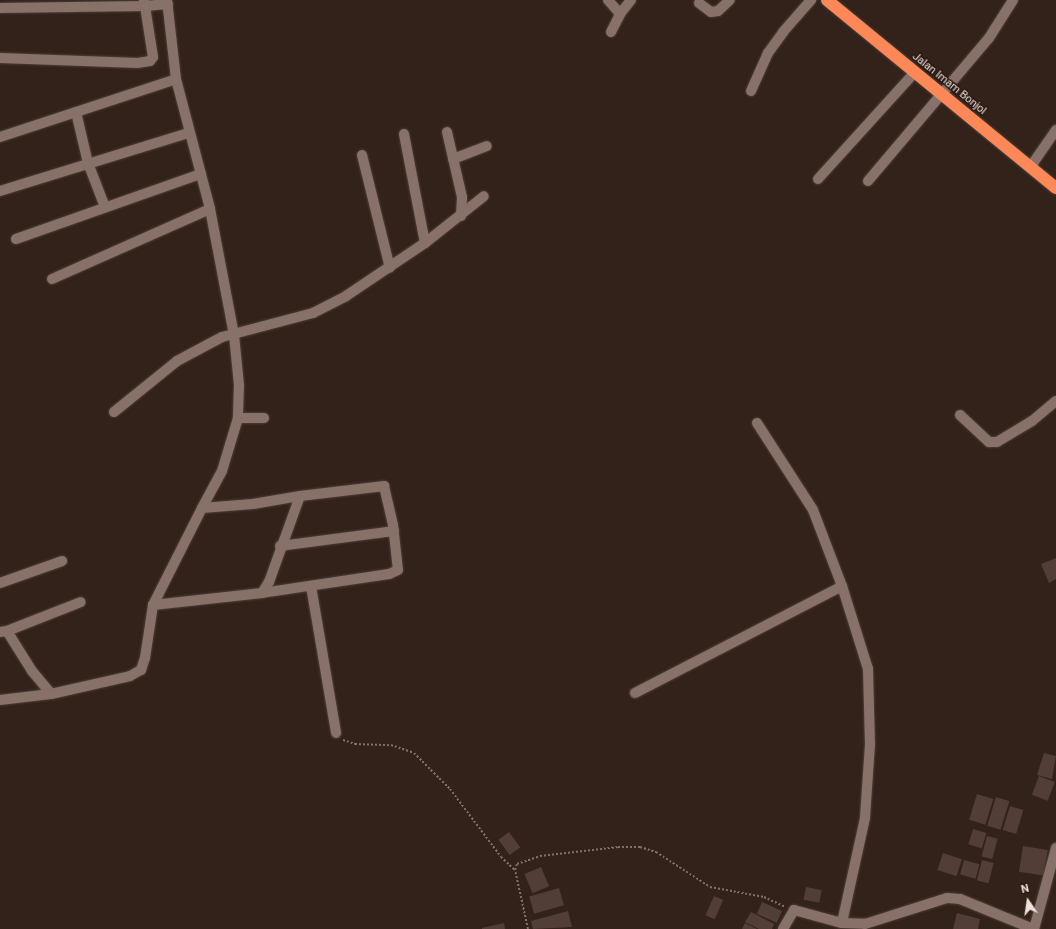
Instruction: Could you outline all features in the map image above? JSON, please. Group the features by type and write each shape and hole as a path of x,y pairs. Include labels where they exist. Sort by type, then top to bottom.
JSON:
{"highway":[{"name":"Jalan Imam Bonjol","path":"827,0 914,73 1031,166 1056,188"}],"street":[{"path":"608,0 620,14"},
{"path":"612,32 620,14 631,0"},
{"path":"699,3 711,12 718,11 730,0"},
{"path":"751,91 768,53 811,0"},
{"path":"868,181 989,38 1013,0"},
{"path":"0,8 168,2 176,79 188,133 210,209 234,334 239,385 238,418 222,471 153,605 145,658 140,670 130,676 51,694 0,700"},
{"path":"0,58 145,62 153,57 144,3"},
{"path":"818,179 914,73"},
{"path":"0,137 176,79"},
{"path":"76,112 88,163 105,207"},
{"path":"1031,166 1056,130"},
{"path":"446,132 462,197 461,216"},
{"path":"0,191 188,133"},
{"path":"404,134 425,243"},
{"path":"453,159 487,146"},
{"path":"362,155 390,268"},
{"path":"16,239 201,174"},
{"path":"114,412 177,361 222,337 313,313 346,296 390,268 425,243 461,216 484,196"},
{"path":"52,279 210,209"},
{"path":"960,415 989,442 997,442 1032,421 1056,401"},
{"path":"238,418 264,418"},
{"path":"757,423 813,510 842,586 868,669 870,744 865,818 842,922"},
{"path":"153,605 262,593 389,574 398,570 394,530 384,486 300,496 253,504 202,508"},
{"path":"262,593 269,582 280,546 300,496"},
{"path":"280,546 394,530"},
{"path":"0,583 62,560"},
{"path":"310,586 336,733"},
{"path":"635,694 842,586"},
{"path":"51,694 32,671 4,632 81,602"},
{"path":"783,929 794,910 842,922 865,924 947,898 960,899 1033,929 1056,848"}],"path":[{"path":"336,733 344,740 355,744 390,745 414,753 450,789 501,857 515,870"},
{"path":"528,929 515,870 517,864 540,856 640,847 656,852 710,887 764,898 794,910"}],"building":[{"path":"1056,558 1056,579 1049,583 1041,564"},
{"path":"1044,753 1056,756 1052,779 1037,775"},
{"path":"1039,776 1055,782 1048,801 1032,795"},
{"path":"977,794 993,799 985,825 969,820"},
{"path":"996,797 1009,801 1001,830 987,826"},
{"path":"1010,806 1023,810 1016,834 1003,830"},
{"path":"973,829 986,833 982,848 968,844"},
{"path":"509,832 520,847 510,855 498,840"},
{"path":"987,836 998,839 992,859 982,856"},
{"path":"1023,846 1048,850 1044,876 1019,872"},
{"path":"943,853 962,859 956,876 937,870"},
{"path":"964,860 979,864 976,879 960,874"},
{"path":"982,860 994,863 989,883 977,880"},
{"path":"541,867 549,886 533,893 524,874"},
{"path":"806,887 822,890 819,903 804,900"},
{"path":"559,888 564,905 534,914 529,897"},
{"path":"714,896 723,900 715,919 705,915"},
{"path":"762,902 782,911 777,923 757,914"},
{"path":"568,911 572,927 533,929 531,921"},
{"path":"751,912 774,924 772,929 759,929 745,922"},
{"path":"957,913 980,919 978,929 953,929"},
{"path":"504,923 505,929 482,929 482,928"},
{"path":"745,923 757,929 742,929"}]}
